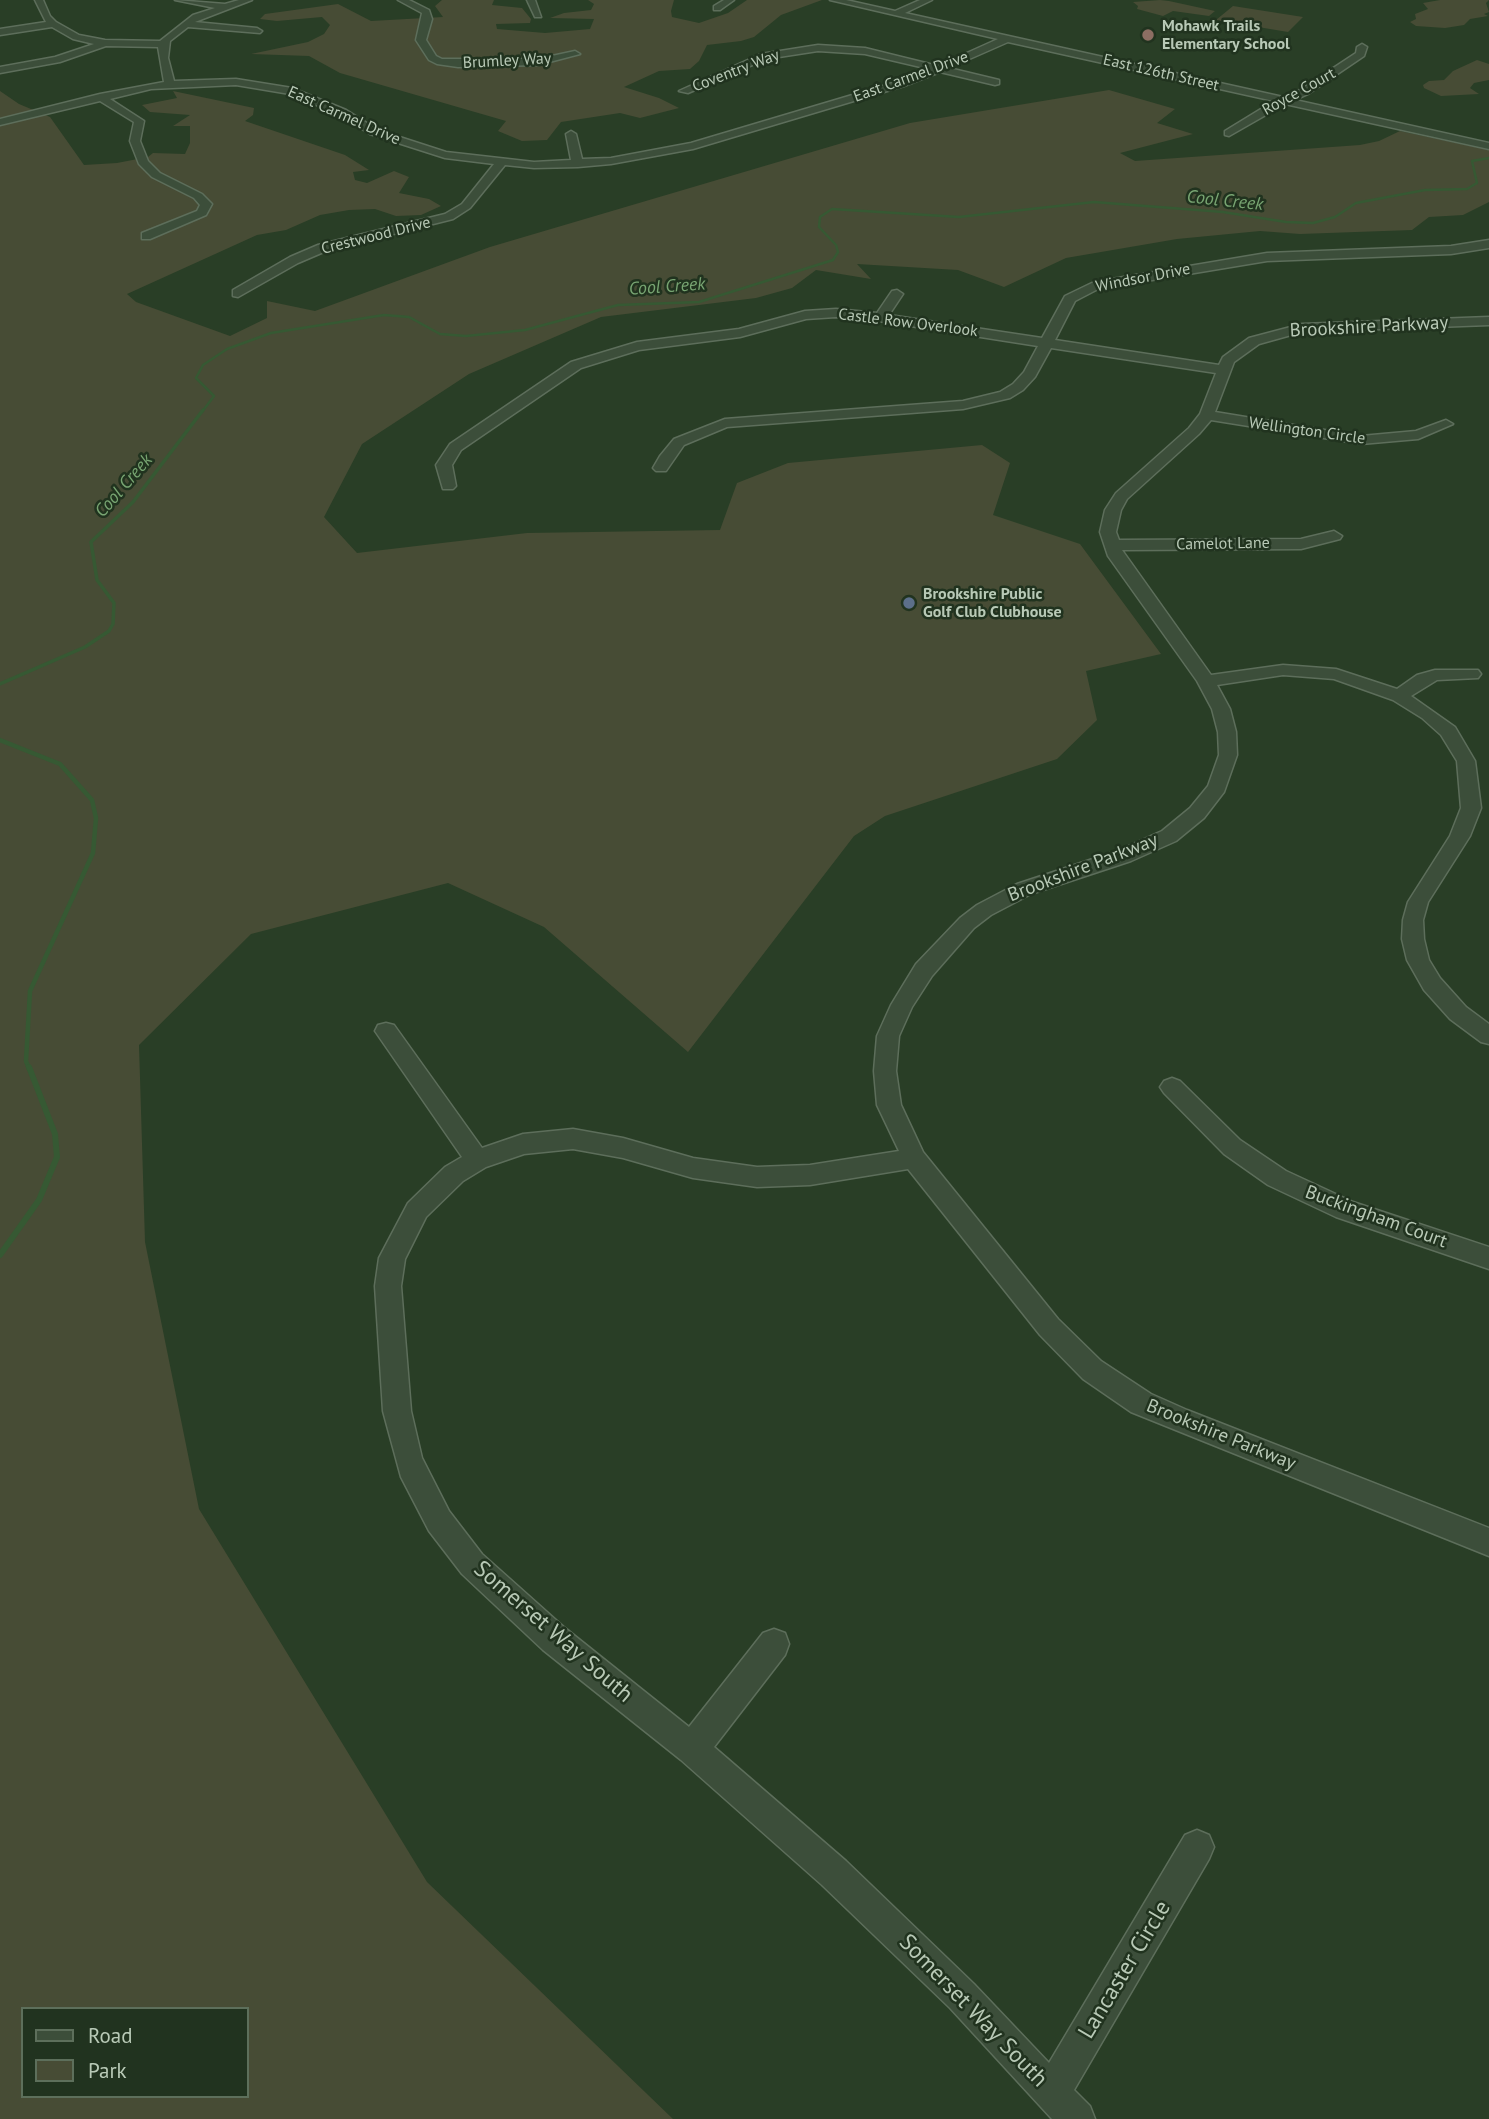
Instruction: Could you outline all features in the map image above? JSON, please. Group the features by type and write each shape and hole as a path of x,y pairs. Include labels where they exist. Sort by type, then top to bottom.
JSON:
{"street":[{"path":"39,0 52,24 76,37 105,43 163,44 184,24 225,6 248,0"},
{"path":"179,0 225,6"},
{"name":"Brumley Way","path":"402,0 426,12 427,19 421,40 432,58 440,62 538,62 575,54"},
{"path":"531,0 538,15"},
{"path":"717,8 730,0"},
{"name":"East 126th Street","path":"834,0 1489,146"},
{"path":"896,14 928,0"},
{"path":"0,32 52,24"},
{"path":"184,24 257,31"},
{"path":"807,36 813,49"},
{"name":"East Carmel Drive","path":"0,122 100,97 170,84 227,82 278,87 319,101 374,132 403,144 445,155 501,163 578,164 642,157 693,146 900,84 942,69 1006,38"},
{"path":"0,70 57,60 105,43"},
{"path":"163,44 163,58 170,84"},
{"name":"Royce Court","path":"1229,133 1283,100 1304,92 1361,54 1362,47"},
{"name":"Coventry Way","path":"684,91 764,56 813,49 865,51 995,82"},
{"path":"100,97 139,121 135,141 143,162 156,175 206,204 202,213 146,236"},
{"path":"571,134 578,164"},
{"name":"Crestwood Drive","path":"238,293 294,260 321,248 449,216 466,206 501,163"},
{"name":"Windsor Drive","path":"661,468 670,452 682,440 725,423 963,405 997,397 1023,383 1070,299 1084,290 1104,284 1267,257 1451,250 1489,244"},
{"path":"881,317 897,294"},
{"name":"Castle Row Overlook","path":"448,486 444,465 455,447 550,380 584,362 637,346 733,334 805,316 836,313 881,317 1223,370"},
{"name":"Brookshire Parkway","path":"1489,321 1303,328 1254,341 1233,354 1223,370 1207,415 1194,431 1121,496 1110,518 1108,533 1116,556 1206,681 1221,709 1227,732 1228,755 1217,788 1197,813 1168,836 1146,847 1024,889 992,905 967,923 912,986 888,1035 885,1071 890,1105 914,1158 1049,1327 1092,1370 1114,1386 1177,1419 1489,1542"},
{"name":"Wellington Circle","path":"1207,415 1361,440 1419,435 1446,424"},
{"name":"Camelot Lane","path":"1111,545 1301,544 1334,536"},
{"path":"1206,681 1283,670 1312,671 1355,679 1399,696 1439,722 1455,740 1466,761 1480,801 1418,902 1413,920 1413,939 1418,960 1432,984 1458,1013 1489,1036"},
{"path":"1399,696 1423,679 1435,675 1472,674"},
{"path":"386,1031 477,1160"},
{"name":"Buckingham Court","path":"1171,1087 1232,1147 1277,1178 1345,1210 1489,1258"},
{"name":"Somerset Way South","path":"914,1158 810,1175 757,1177 693,1168 623,1148 573,1139 523,1144 477,1160 454,1174 417,1210 392,1258 388,1286 394,1389 408,1458 439,1521 472,1564 555,1639 783,1826 910,1944 1077,2119"},
{"path":"692,1749 774,1644"},
{"name":"Lancaster Circle","path":"1052,2093 1198,1847"}],"green space":[{"path":"442,0 494,0 492,5 522,8 531,19 530,23 496,24 497,29 545,33 590,29 594,19 550,18 564,13 591,10 594,4 588,0 674,0 672,17 699,23 728,13 747,0 822,0 781,15 754,37 707,45 699,61 690,69 659,71 624,87 659,98 679,108 640,118 620,113 561,122 547,140 522,141 498,131 506,121 340,73 309,56 251,54 308,42 324,34 330,25 322,17 277,21 260,19 265,14 338,4 371,21 443,17 435,6"},
{"path":"1160,0 1215,11 1209,16 1173,11 1163,16 1137,9 1138,6 1133,2"},
{"path":"1440,0 1489,0 1486,3 1489,12 1484,14 1488,16 1470,19 1464,25 1445,28 1416,26 1410,22 1416,19 1415,14 1428,9 1423,3"},
{"path":"1233,6 1303,17 1288,32 1216,20"},
{"path":"1477,60 1489,64 1489,80 1474,83 1470,88 1479,94 1441,96 1424,88 1423,85 1429,81 1444,80 1453,71"},
{"path":"1109,90 1175,109 1157,123 1193,134 1120,153 1135,161 1360,145 1379,141 1400,131 1489,150 1489,202 1463,215 1429,217 1412,230 1300,234 1260,231 1177,239 1066,258 1004,287 958,270 857,264 871,279 816,270 792,288 756,298 601,317 469,374 362,444 324,517 357,553 527,533 720,530 737,483 788,463 982,445 1010,463 993,515 1080,544 1161,654 1086,671 1097,720 1057,759 885,816 854,836 688,1052 544,927 448,883 251,934 139,1045 145,1242 199,1509 427,1882 673,2119 0,2119 0,91 19,104 50,117 84,165 117,163 148,157 153,153 185,154 190,143 190,126 173,126 190,115 150,112 142,105 177,98 173,91 254,108 253,115 245,121 345,155 369,170 353,172 355,180 367,183 394,171 409,177 399,193 429,199 441,206 421,215 396,216 375,209 320,215 286,230 257,235 127,294 136,302 230,336 267,318 267,301 315,311 490,247 910,123"}],"waterway":[{"name":"Cool Creek","path":"202,412 214,396 196,378 203,365 227,349 271,333 384,315 409,317 440,334 466,336 525,330 618,305 699,302 833,260 838,252 836,245 819,227 820,217 832,209 959,217 1094,202 1223,212 1286,222 1313,223 1335,217 1356,203 1425,190 1467,189 1477,183 1472,161 1489,158"},
{"name":"Cool Creek","path":"0,684 85,647 109,631 113,624 114,603 97,580 91,542 133,502 203,410"},
{"name":"Cool Creek","path":"0,740 60,764 92,800 96,818 93,853 30,991 26,1061 29,1069"},
{"name":"Cool Creek","path":"0,1255 39,1200 57,1157 55,1134 29,1067"}],"place":[{"name":"Mohawk Trails Elementary School","path":"1148,35"},
{"name":"Brookshire Public Golf Club Clubhouse","path":"909,603"}]}
